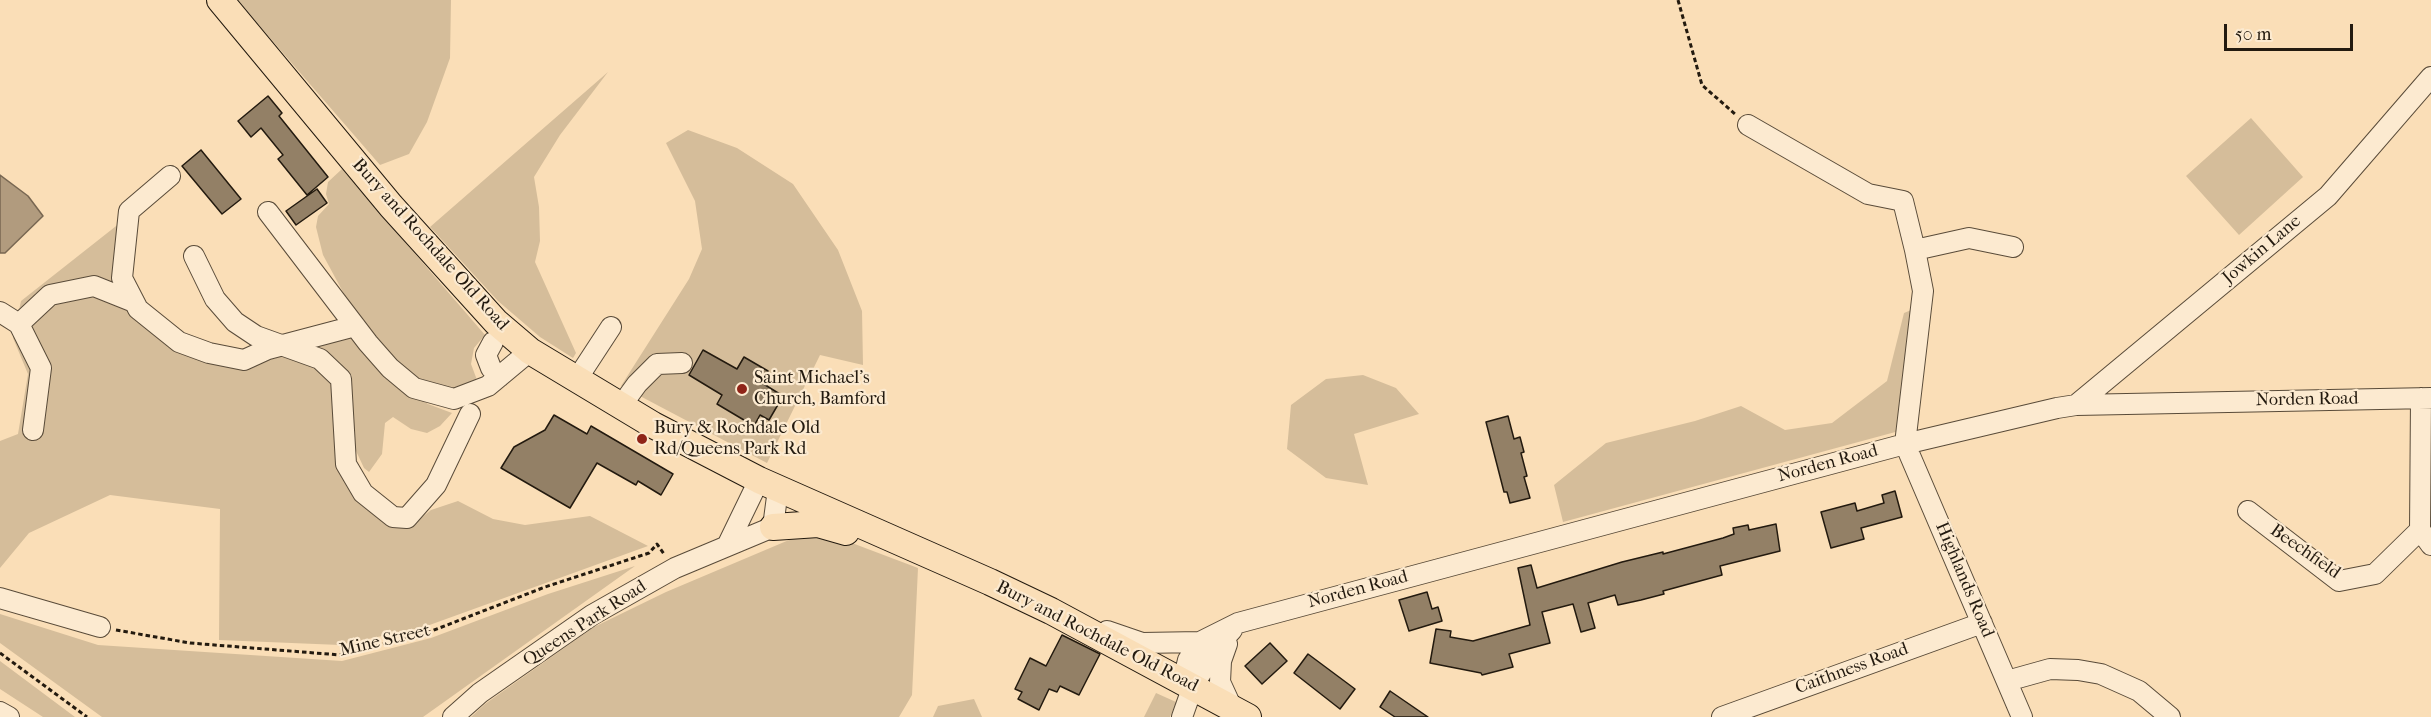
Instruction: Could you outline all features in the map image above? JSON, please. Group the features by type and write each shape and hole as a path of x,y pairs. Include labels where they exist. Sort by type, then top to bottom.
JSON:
{"main road":[{"name":"Bury and Rochdale Old Road","path":"220,0 391,206 496,322 530,351 652,425 768,485 1051,611 1240,712"},
{"name":"Bury and Rochdale Old Road","path":"773,526 818,524 864,537 918,560 943,561"}],"street":[{"name":"Jowkin Lane","path":"2076,405 2328,196 2431,77"},
{"path":"1748,124 1868,194 1903,201 1923,291 1905,444"},
{"path":"170,176 129,211 122,278 138,309 179,342 209,353 244,360 280,345 355,326"},
{"path":"268,212 355,326 390,368 414,388 454,399 488,386 530,351"},
{"path":"1915,250 1969,238 2013,247"},
{"path":"194,256 215,299 235,322 256,336 320,359 340,379 346,464 363,494 393,517 407,518 436,484 470,414"},
{"path":"19,324 50,295 94,286 134,302"},
{"path":"0,312 19,324 41,368 33,430"},
{"path":"577,380 611,327"},
{"path":"493,342 486,355 491,368 499,377"},
{"path":"621,406 637,384 657,364 682,363"},
{"path":"2426,398 2426,537"},
{"name":"Norden Road","path":"1200,642 1238,623 1905,444 2076,405 2426,398"},
{"name":"Highlands Road","path":"1905,444 2022,717"},
{"path":"768,485 773,526"},
{"path":"727,546 768,485"},
{"name":"Beechfield","path":"2248,511 2339,581 2375,574 2426,537"},
{"name":"Queens Park Road","path":"453,717 480,693 592,615 675,568 773,526"},
{"path":"0,598 100,627"},
{"path":"1051,611 1142,643 1200,642"},
{"path":"1188,683 1238,623"},
{"path":"1238,623 1224,652 1220,667 1220,682 1240,712"},
{"name":"Caithness Road","path":"1722,717 1763,710 1982,623"},
{"path":"1182,717 1188,683 1188,660 1200,642"},
{"path":"2007,681 2050,669 2101,674 2139,691 2170,717"},
{"path":"0,712 9,717"}],"path":[{"path":"1678,0 1702,85 1748,124"},
{"name":"Mine Street","path":"100,627 190,643 340,655 429,632 545,587 649,553 657,544 675,568"},
{"path":"0,653 87,717"}],"shaded area":[{"path":"237,0 451,0 450,58 427,122 409,154 380,165"},
{"path":"608,72 560,135 534,177 539,207 540,241 535,262 576,353 573,358 540,337 498,301 430,227"},
{"path":"2251,118 2303,177 2239,235 2186,176"},
{"path":"688,130 737,148 793,184 838,250 862,311 863,365 820,355 767,463 621,386 689,279 702,249 695,201 666,143"},
{"path":"342,169 485,335 474,348 471,364 477,380 454,388 411,377 357,318 323,255 316,227 318,216 329,204 326,194 328,182"},
{"path":"0,175 28,196 43,216 5,253 0,253"},
{"path":"125,219 114,300 153,330 248,365 284,356 308,361 332,382 336,397 335,444 347,487 370,512 390,525 412,525 431,510 458,501 493,519 525,525 590,516 648,546 424,627 340,645 219,640 220,509 110,495 29,533 0,568 0,441 18,434 28,374 13,338 21,301"},
{"path":"1916,308 1899,431 1563,522 1554,485 1606,443 1695,421 1741,406 1785,430 1832,423 1887,381 1904,313"},
{"path":"351,330 408,391 428,404 452,413 440,426 427,433 411,429 393,417 385,423 382,454 369,472 364,468 349,436 345,371 330,355 308,343"},
{"path":"1363,375 1396,388 1419,414 1354,434 1368,485 1326,478 1287,449 1291,405 1326,379"},
{"path":"815,529 918,568 912,695 899,717 471,717 485,704 594,627 666,592"},
{"path":"635,566 423,717 102,717 0,643 0,614 98,645 342,661 431,638 548,594"},
{"path":"0,661 75,717 43,717 0,689"},
{"path":"1156,693 1176,702 1170,717 1144,717"},
{"path":"974,699 982,717 933,717 938,706"}],"building":[{"path":"268,96 282,113 279,116 328,177 307,195 278,159 283,155 261,128 251,137 238,121"},
{"path":"201,150 241,199 222,214 182,166"},
{"path":"317,189 327,203 296,225 286,211"},
{"name":"Saint Michael's Church, Bamford","path":"703,350 737,369 744,357 768,371 762,383 783,396 769,420 760,415 754,426 717,404 722,395 689,375"},
{"path":"554,415 587,434 591,426 673,474 661,495 638,481 636,485 597,463 570,508 501,468 514,447 545,430"},
{"path":"1508,416 1514,439 1520,437 1524,452 1521,453 1527,476 1524,477 1530,498 1510,503 1507,492 1504,492 1486,422"},
{"path":"1895,491 1902,517 1861,528 1864,539 1831,548 1821,512 1855,503 1857,511 1884,503 1882,495"},
{"path":"1776,524 1780,551 1720,566 1722,575 1663,591 1664,594 1618,605 1615,595 1588,603 1595,628 1581,632 1573,604 1542,612 1550,643 1509,654 1513,667 1482,675 1430,663 1436,629 1451,631 1450,637 1473,641 1530,625 1518,568 1531,565 1537,588 1622,562 1723,538 1734,534 1733,528 1748,525 1749,530"},
{"path":"1427,592 1432,609 1438,607 1442,621 1409,631 1399,600"},
{"path":"1062,635 1100,654 1079,695 1060,686 1057,692 1049,689 1039,710 1018,699 1022,692 1015,689 1030,658 1046,666"},
{"path":"1270,643 1287,661 1262,684 1245,666"},
{"path":"1308,654 1355,689 1340,709 1294,673"},
{"path":"1390,691 1428,717 1395,717 1380,707"}],"place":[{"name":"Saint Michael's Church, Bamford","path":"742,389"},
{"name":"Bury & Rochdale Old Rd/Queens Park Rd","path":"642,439"}]}
